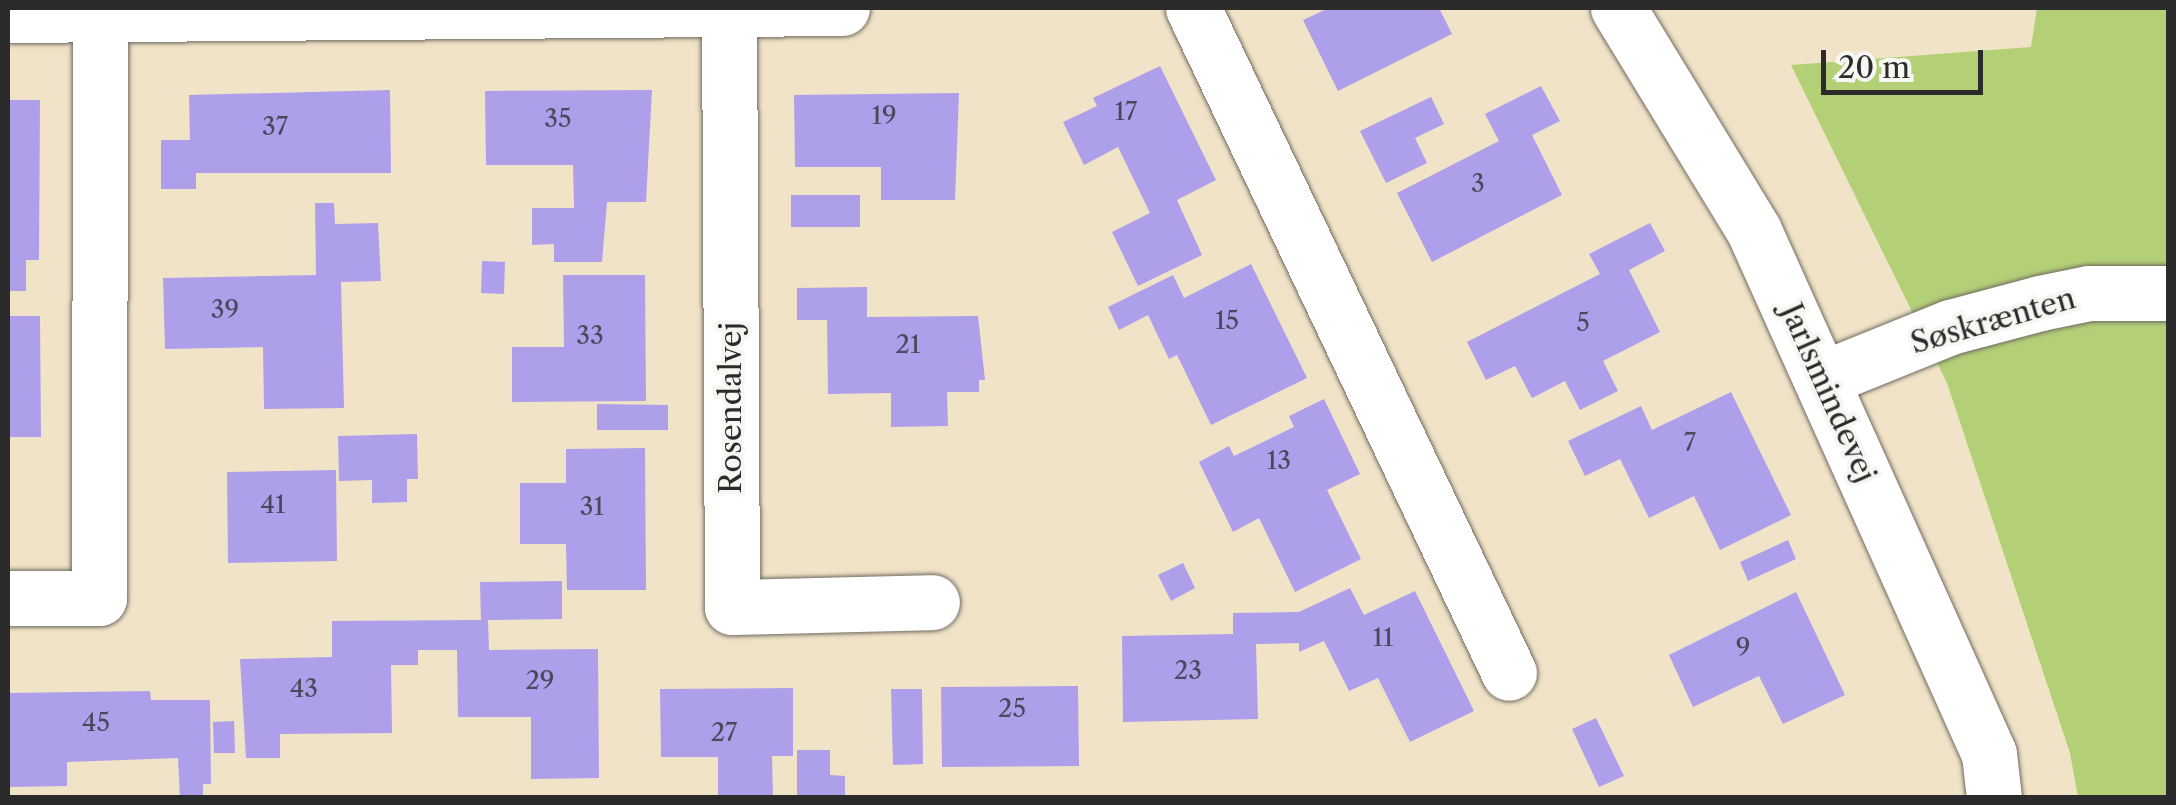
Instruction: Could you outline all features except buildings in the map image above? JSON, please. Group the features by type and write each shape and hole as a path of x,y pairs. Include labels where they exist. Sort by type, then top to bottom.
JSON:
{"street":[{"name":"Rosendalvej","path":"729,8 732,607 932,602"},
{"path":"8,15 842,8"},
{"path":"1193,8 1509,673"},
{"name":"Jarlsmindevej","path":"1618,8 1722,169 1824,378 1989,754 1994,798"},
{"path":"8,598 100,598 100,14"},
{"name":"Søskrænten","path":"1824,378 1950,327 2040,303 2089,293 2168,293"}],"green space":[{"path":"2037,8 2168,8 2168,797 2078,797 2070,753 1947,383 1791,65 2031,47"}]}
